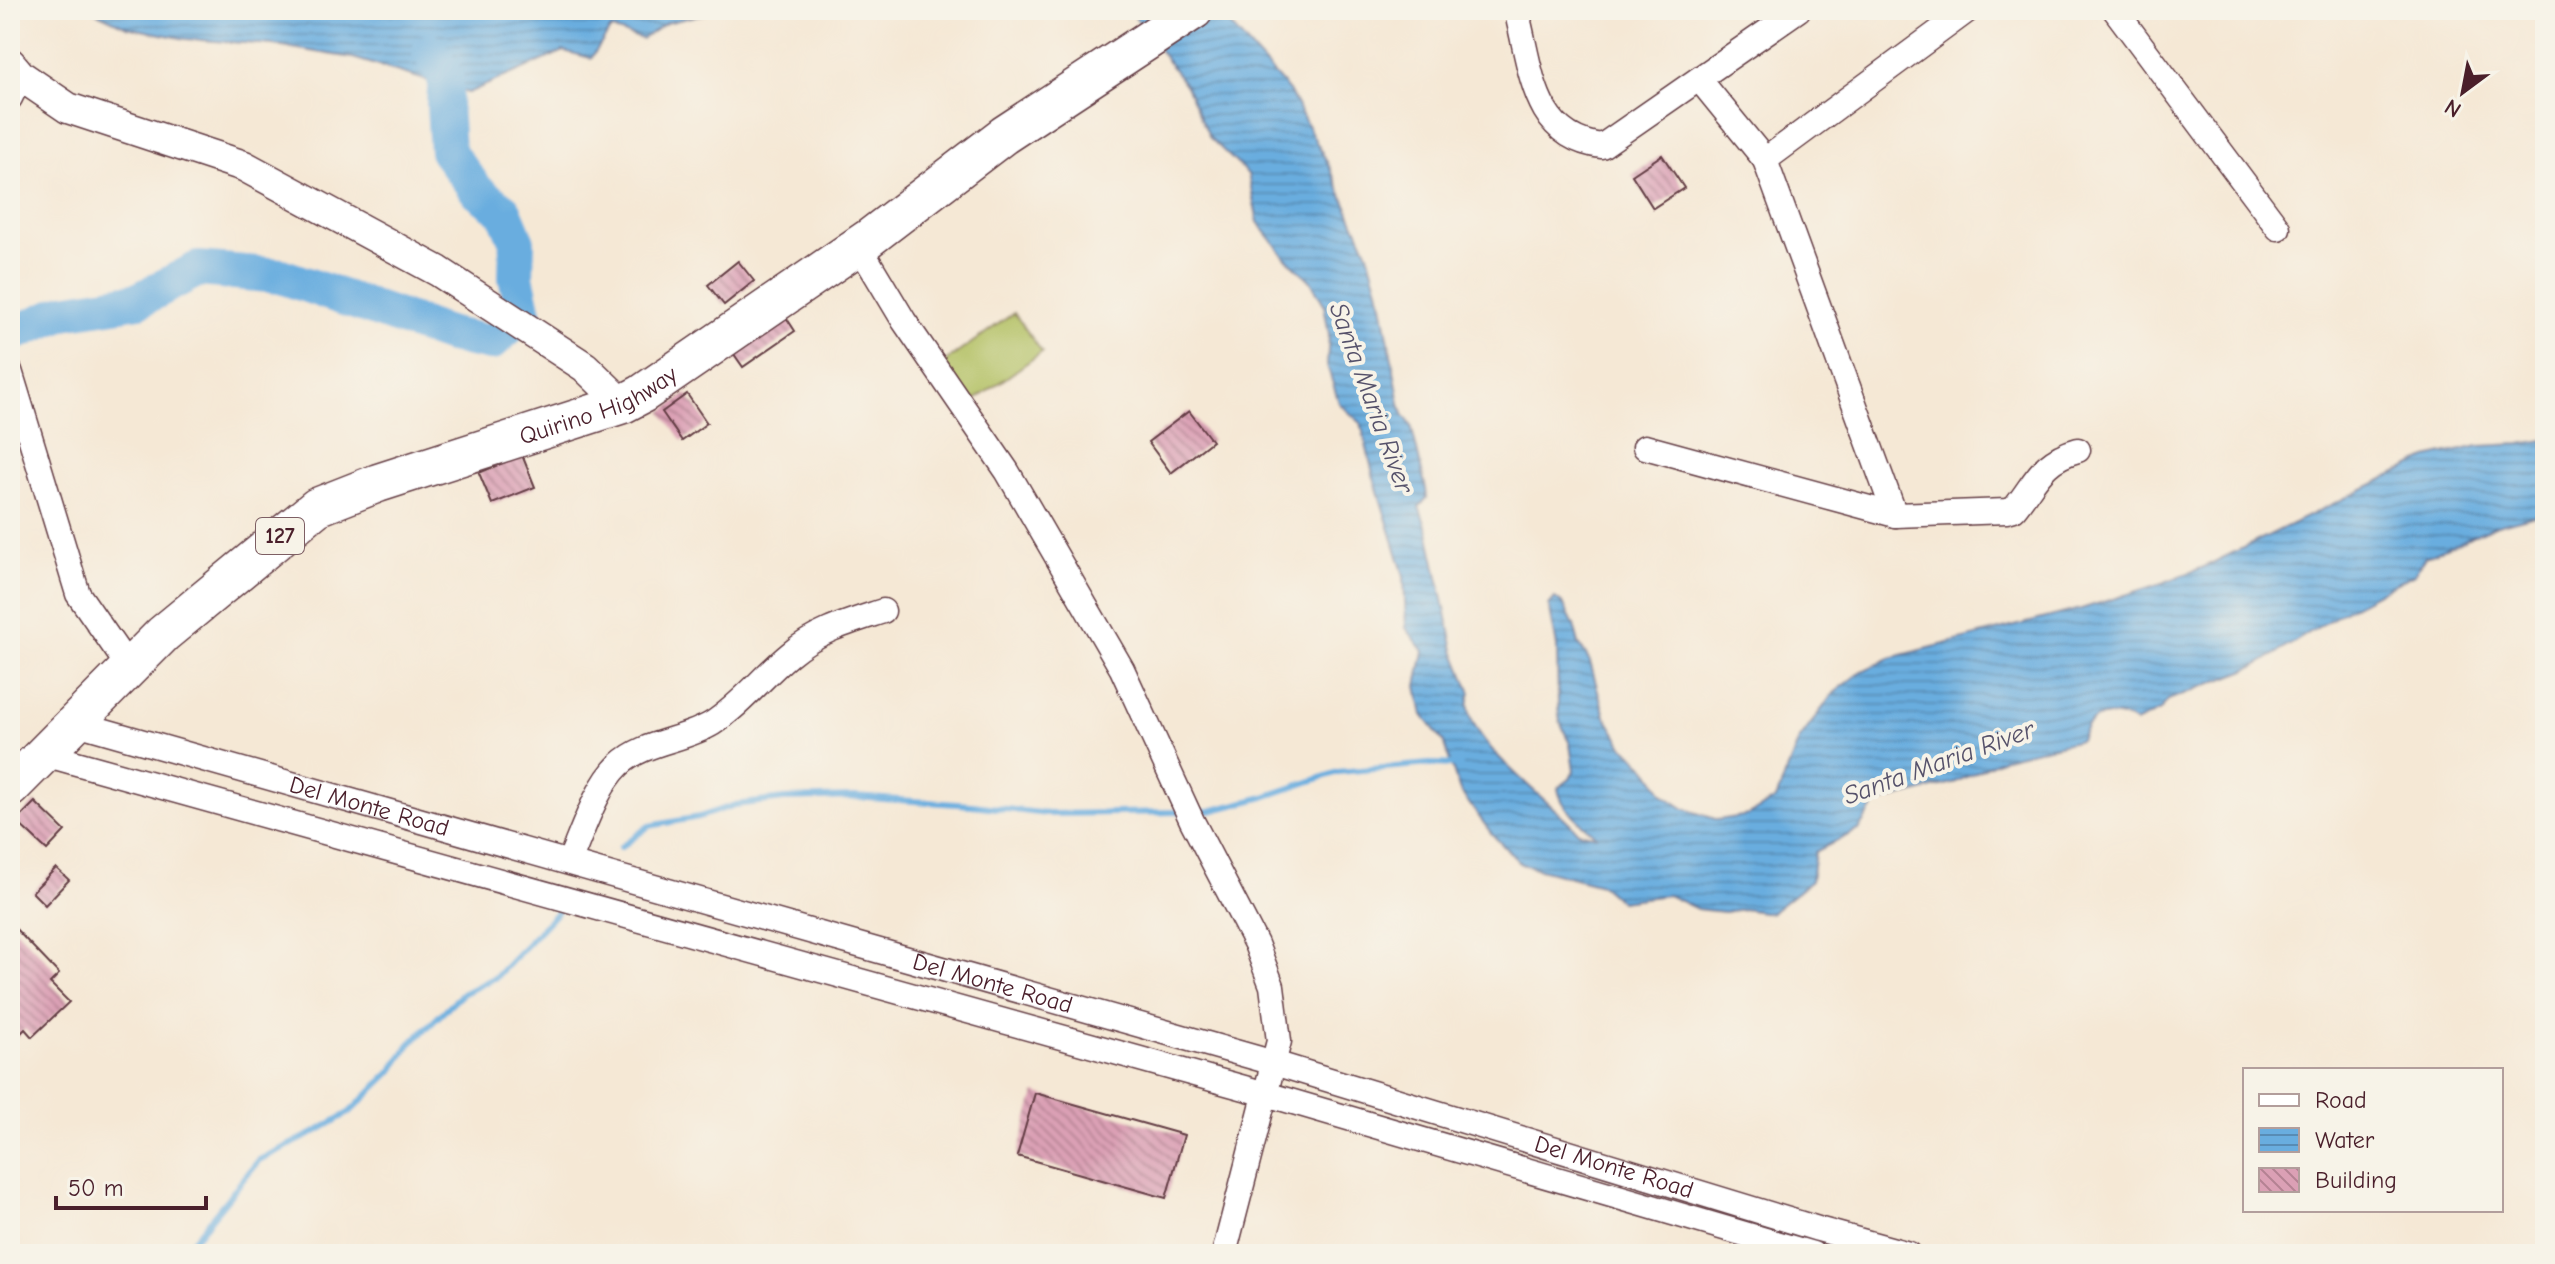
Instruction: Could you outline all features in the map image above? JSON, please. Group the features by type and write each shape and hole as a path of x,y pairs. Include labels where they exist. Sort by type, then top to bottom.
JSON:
{"main road":[{"name":"Quirino Highway","path":"10,788 163,634 317,507 378,483 623,404 859,246 1004,135 1194,10"}],"street":[{"path":"1521,10 1519,22 1543,110 1558,130 1583,143 1602,146 1798,10"},
{"path":"1765,160 1968,10"},
{"path":"2115,10 2278,228"},
{"path":"14,79 68,108 244,166 438,271 585,367 623,404"},
{"path":"1699,79 1765,160 1895,515"},
{"path":"859,246 904,321 1007,471 1122,669 1189,813 1256,944 1272,986 1280,1031 1224,1254"},
{"path":"12,377 78,594 130,669"},
{"path":"1645,447 1895,515 2014,509 2041,471 2060,455 2078,450"},
{"path":"569,862 605,782 618,765 631,756 693,734 713,723 747,697 791,653 828,629 883,611"},
{"name":"Del Monte Road","path":"73,722 1274,1063 1909,1254"},
{"name":"Del Monte Road","path":"44,754 1266,1094 1813,1254"},
{"path":"438,863 448,828"},
{"path":"1664,1212 1673,1185"}],"green space":[{"path":"1014,313 1042,352 968,405 939,366"}],"water":[{"path":"91,10 388,10 448,15 457,10 720,10 666,23 642,39 611,29 591,58 564,51 468,93 353,58 274,45 186,39 127,27"},
{"name":"Santa Maria River","path":"1130,10 1225,10 1231,26 1289,91 1328,164 1368,253 1382,304 1400,403 1411,425 1426,489 1427,498 1419,507 1428,531 1454,650 1471,693 1469,710 1476,728 1490,748 1578,832 1597,836 1567,809 1558,788 1570,779 1574,771 1570,744 1560,722 1558,707 1557,646 1549,605 1555,598 1564,605 1574,625 1579,644 1590,662 1605,716 1624,747 1647,768 1664,795 1685,809 1718,820 1749,815 1776,799 1799,740 1832,695 1860,672 1890,658 2081,609 2160,584 2204,567 2427,458 2479,446 2545,440 2545,517 2531,516 2497,525 2425,557 2414,574 2347,609 2256,666 2168,700 2160,711 2135,723 2118,716 2103,716 2089,724 2080,740 2004,758 1956,782 1876,803 1858,830 1815,852 1811,881 1771,913 1743,909 1724,912 1697,909 1668,895 1620,901 1601,885 1521,864 1492,834 1460,791 1443,741 1423,715 1417,686 1424,651 1406,628 1404,576 1361,423 1339,403 1327,365 1329,335 1324,304 1310,280 1285,257 1258,222 1248,174 1210,138 1186,86"}],"building":[{"path":"1662,155 1684,188 1653,208 1632,175"},
{"path":"738,261 754,281 724,305 708,285"},
{"path":"780,308 795,331 743,367 727,344"},
{"path":"687,394 707,423 682,441 662,412"},
{"path":"1189,411 1212,441 1171,473 1148,442"},
{"path":"522,455 535,487 492,504 479,473"},
{"path":"35,802 65,831 47,850 16,821"},
{"path":"56,868 69,880 45,905 32,892"},
{"path":"10,923 59,974 50,983 69,1002 32,1037 25,1029 10,1044"},
{"path":"1035,1093 1184,1135 1166,1198 1017,1156"}],"waterway":[{"path":"10,335 64,312 139,300 198,269 281,276 450,335 491,343 524,313 516,277 517,242 504,211 478,192 447,151 446,77 430,51"},
{"path":"1193,811 1210,811 1264,797 1338,772 1430,764 1460,765"},
{"path":"621,847 649,826 699,817 735,805 783,799 854,797 1048,814 1182,812"},
{"path":"182,1254 259,1160 350,1112 391,1072 410,1044 462,994 496,977 558,911"}]}
